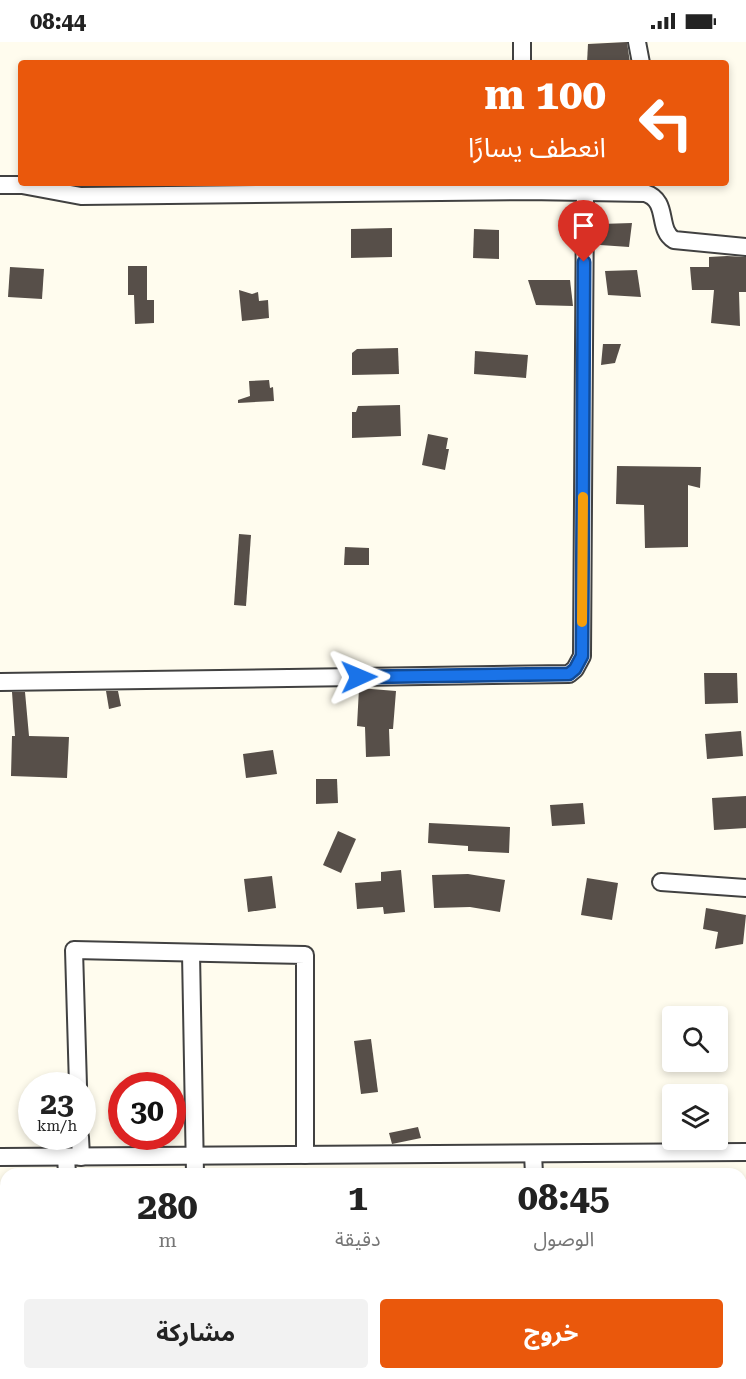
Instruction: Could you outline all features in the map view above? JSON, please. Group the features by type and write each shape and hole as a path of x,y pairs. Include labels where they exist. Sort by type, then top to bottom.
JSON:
{"street":[{"path":"522,42 522,60"},
{"path":"637,42 640,60"},
{"path":"0,185 18,185"},
{"path":"27,186 81,196 527,187 585,193 645,193 658,201 668,234 674,240 746,247"},
{"path":"0,682 569,674 575,669 582,656 585,193"},
{"path":"661,882 746,888"},
{"path":"78,1072 74,950 305,955 305,1155"},
{"path":"191,953 195,1168"},
{"path":"69,1168 76,1150"},
{"path":"0,1157 746,1152"},
{"path":"534,1154 534,1168"}],"building":[{"path":"627,42 630,60 587,60 588,44"},
{"path":"632,223 629,247 600,245 600,224"},
{"path":"392,228 392,257 351,258 351,229"},
{"path":"474,229 499,230 499,259 473,258"},
{"path":"709,257 746,257 746,292 739,292 740,326 711,323 714,290 692,290 690,267 709,267"},
{"path":"128,266 147,266 147,300 154,300 154,323 135,324 134,295 128,295"},
{"path":"10,267 44,269 42,299 8,297"},
{"path":"637,270 641,297 608,295 605,271"},
{"path":"528,280 570,280 573,306 536,305"},
{"path":"239,290 252,294 258,292 259,301 268,300 269,318 242,321"},
{"path":"603,344 621,344 615,363 601,365"},
{"path":"398,348 399,374 352,375 352,353 357,349"},
{"path":"475,351 528,355 526,378 474,374"},
{"path":"269,380 270,388 273,387 274,401 238,403 238,400 250,396 249,381"},
{"path":"400,405 401,436 352,438 352,412 356,412 358,406"},
{"path":"428,434 448,438 446,449 449,449 445,470 422,465"},
{"path":"617,466 701,467 700,488 688,485 688,547 645,548 644,505 616,504"},
{"path":"239,534 251,535 246,606 234,605"},
{"path":"345,547 369,548 369,565 344,565"},
{"path":"704,673 737,673 738,703 705,704"},
{"path":"359,688 396,691 393,729 389,729 390,756 366,757 365,727 357,726"},
{"path":"106,691 118,691 121,706 109,709"},
{"path":"12,692 25,692 29,736 69,737 67,778 11,776 12,736 15,736"},
{"path":"741,731 743,756 707,759 705,734"},
{"path":"273,750 277,774 246,778 243,754"},
{"path":"316,779 337,779 338,803 316,804"},
{"path":"746,796 746,828 714,830 712,798"},
{"path":"583,803 585,824 552,826 550,805"},
{"path":"429,823 510,827 509,853 468,851 468,846 428,843"},
{"path":"338,831 356,839 341,873 323,865"},
{"path":"401,870 405,912 384,914 383,907 357,909 355,883 381,881 381,872"},
{"path":"468,874 505,880 500,912 470,907 434,908 432,875"},
{"path":"272,876 276,908 248,912 244,879"},
{"path":"587,878 618,883 612,920 581,915"},
{"path":"706,908 746,915 743,944 715,949 718,932 703,929"},
{"path":"371,1039 378,1092 361,1094 354,1041"},
{"path":"418,1127 421,1138 392,1144 389,1133"}],"slow traffic":[{"path":"582,622 583,497"}],"route":[{"path":"359,677 569,674 580,662 582,656 584,262"}]}
